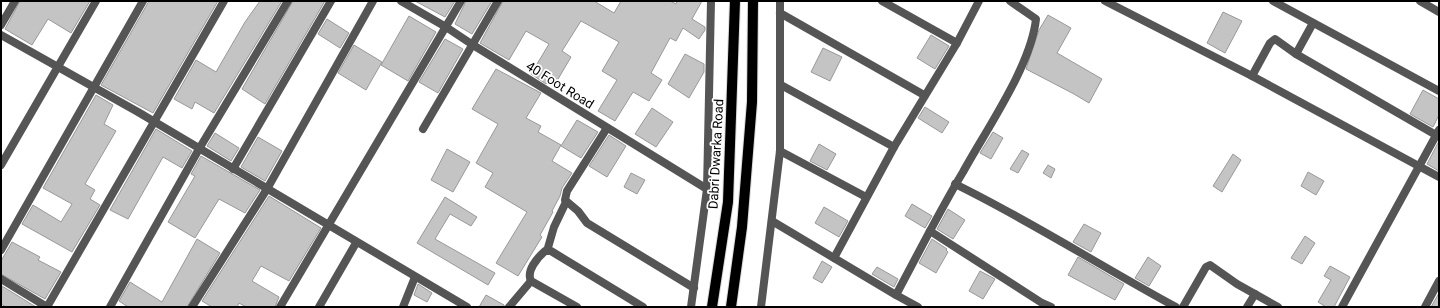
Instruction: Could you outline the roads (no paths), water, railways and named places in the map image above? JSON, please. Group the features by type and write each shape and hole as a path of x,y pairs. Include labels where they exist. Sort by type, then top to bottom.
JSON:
{"main road":[{"name":"Dabri Dwarka Road","path":"712,307 728,202 735,1"},
{"path":"731,307 742,227 752,102 753,1"}],"street":[{"path":"1,25 15,1"},
{"path":"1,165 96,1"},
{"path":"1,250 143,1"},
{"path":"1,279 47,307 224,1"},
{"path":"110,307 199,149 288,1"},
{"path":"233,169 331,1"},
{"path":"192,307 267,189 373,1"},
{"name":"40 Foot Road","path":"401,1 446,27 707,189"},
{"path":"280,307 461,1"},
{"path":"423,129 498,1"},
{"path":"691,307 707,189 711,1"},
{"path":"761,307 780,151 780,1"},
{"path":"882,1 957,43"},
{"path":"834,258 894,147 924,95 957,43 979,1"},
{"path":"896,295 956,184 1015,81 1033,36 1036,19 1010,1"},
{"path":"1105,1 1252,76 1439,177"},
{"path":"1273,1 1439,91"},
{"path":"1420,1 1439,12"},
{"path":"780,13 924,95"},
{"path":"1296,54 1313,23"},
{"path":"1,35 154,121 327,226 467,307"},
{"path":"1252,76 1272,40 1275,39 1296,54 1438,132 1342,307"},
{"path":"781,85 894,147"},
{"path":"577,307 532,281 529,275 530,270 540,255 547,251 554,227 566,202 565,198 567,191 608,128"},
{"path":"780,151 866,198"},
{"path":"956,184 1025,220 1059,241 1176,307"},
{"path":"566,202 578,211 587,223 694,288"},
{"path":"772,221 918,307"},
{"path":"930,231 1041,305 1052,307"},
{"path":"320,307 356,243"},
{"path":"547,251 643,307"},
{"path":"1183,307 1208,265 1213,266 1255,294 1278,307"},
{"path":"403,307 415,277"},
{"path":"509,307 532,281"},
{"path":"1425,307 1439,281"},
{"path":"1247,307 1255,294"}]}
